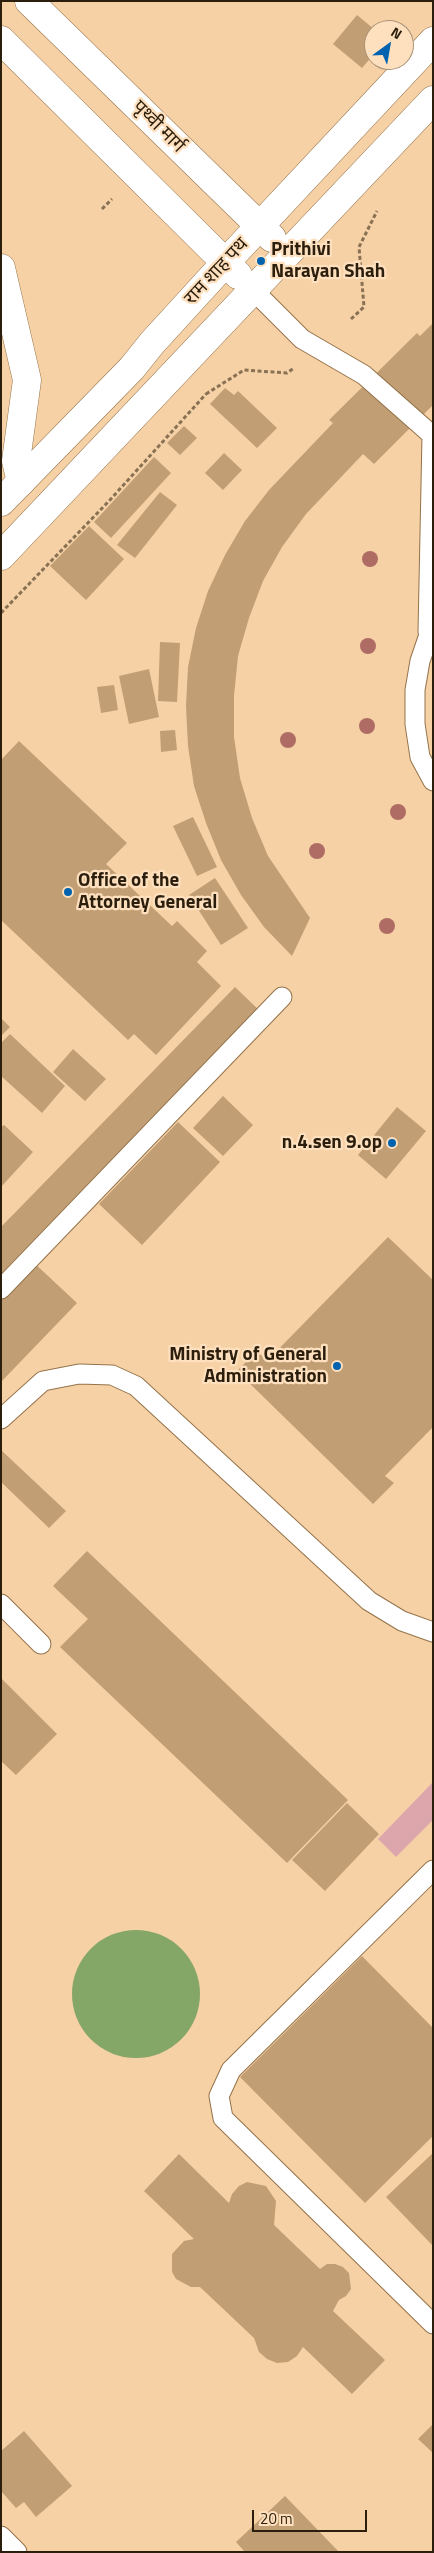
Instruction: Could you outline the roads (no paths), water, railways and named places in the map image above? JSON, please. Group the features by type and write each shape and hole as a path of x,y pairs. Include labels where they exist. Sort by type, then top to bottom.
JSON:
{"main road":[{"name":"पृथ्वी मार्ग","path":"29,1 288,254"},
{"path":"1,40 253,290"},
{"name":"राम शाह पथ","path":"1,502 132,368 152,343 226,262 433,41"},
{"name":"राम शाह पथ","path":"1,556 433,100"},
{"path":"1,268 27,380 16,461 21,482"}],"lane":[{"path":"253,290 302,339 364,375 432,436 431,628 415,690 415,724 420,757 433,781"},
{"path":"1,1289 282,997"},
{"path":"1,1419 43,1381 79,1374 112,1375 136,1386 369,1601 402,1621 433,1632"},
{"path":"1,1604 41,1644"},
{"path":"433,1870 230,2070 219,2096 223,2118 433,2324"},
{"path":"1,2536 17,2552"}],"place":[{"name":"Prithivi Narayan Shah","path":"261,261"},
{"name":"Office of the Attorney General","path":"68,892"},
{"name":"n.4.sen 9.op","path":"392,1143"},
{"name":"Ministry of General Administration","path":"337,1366"}]}
